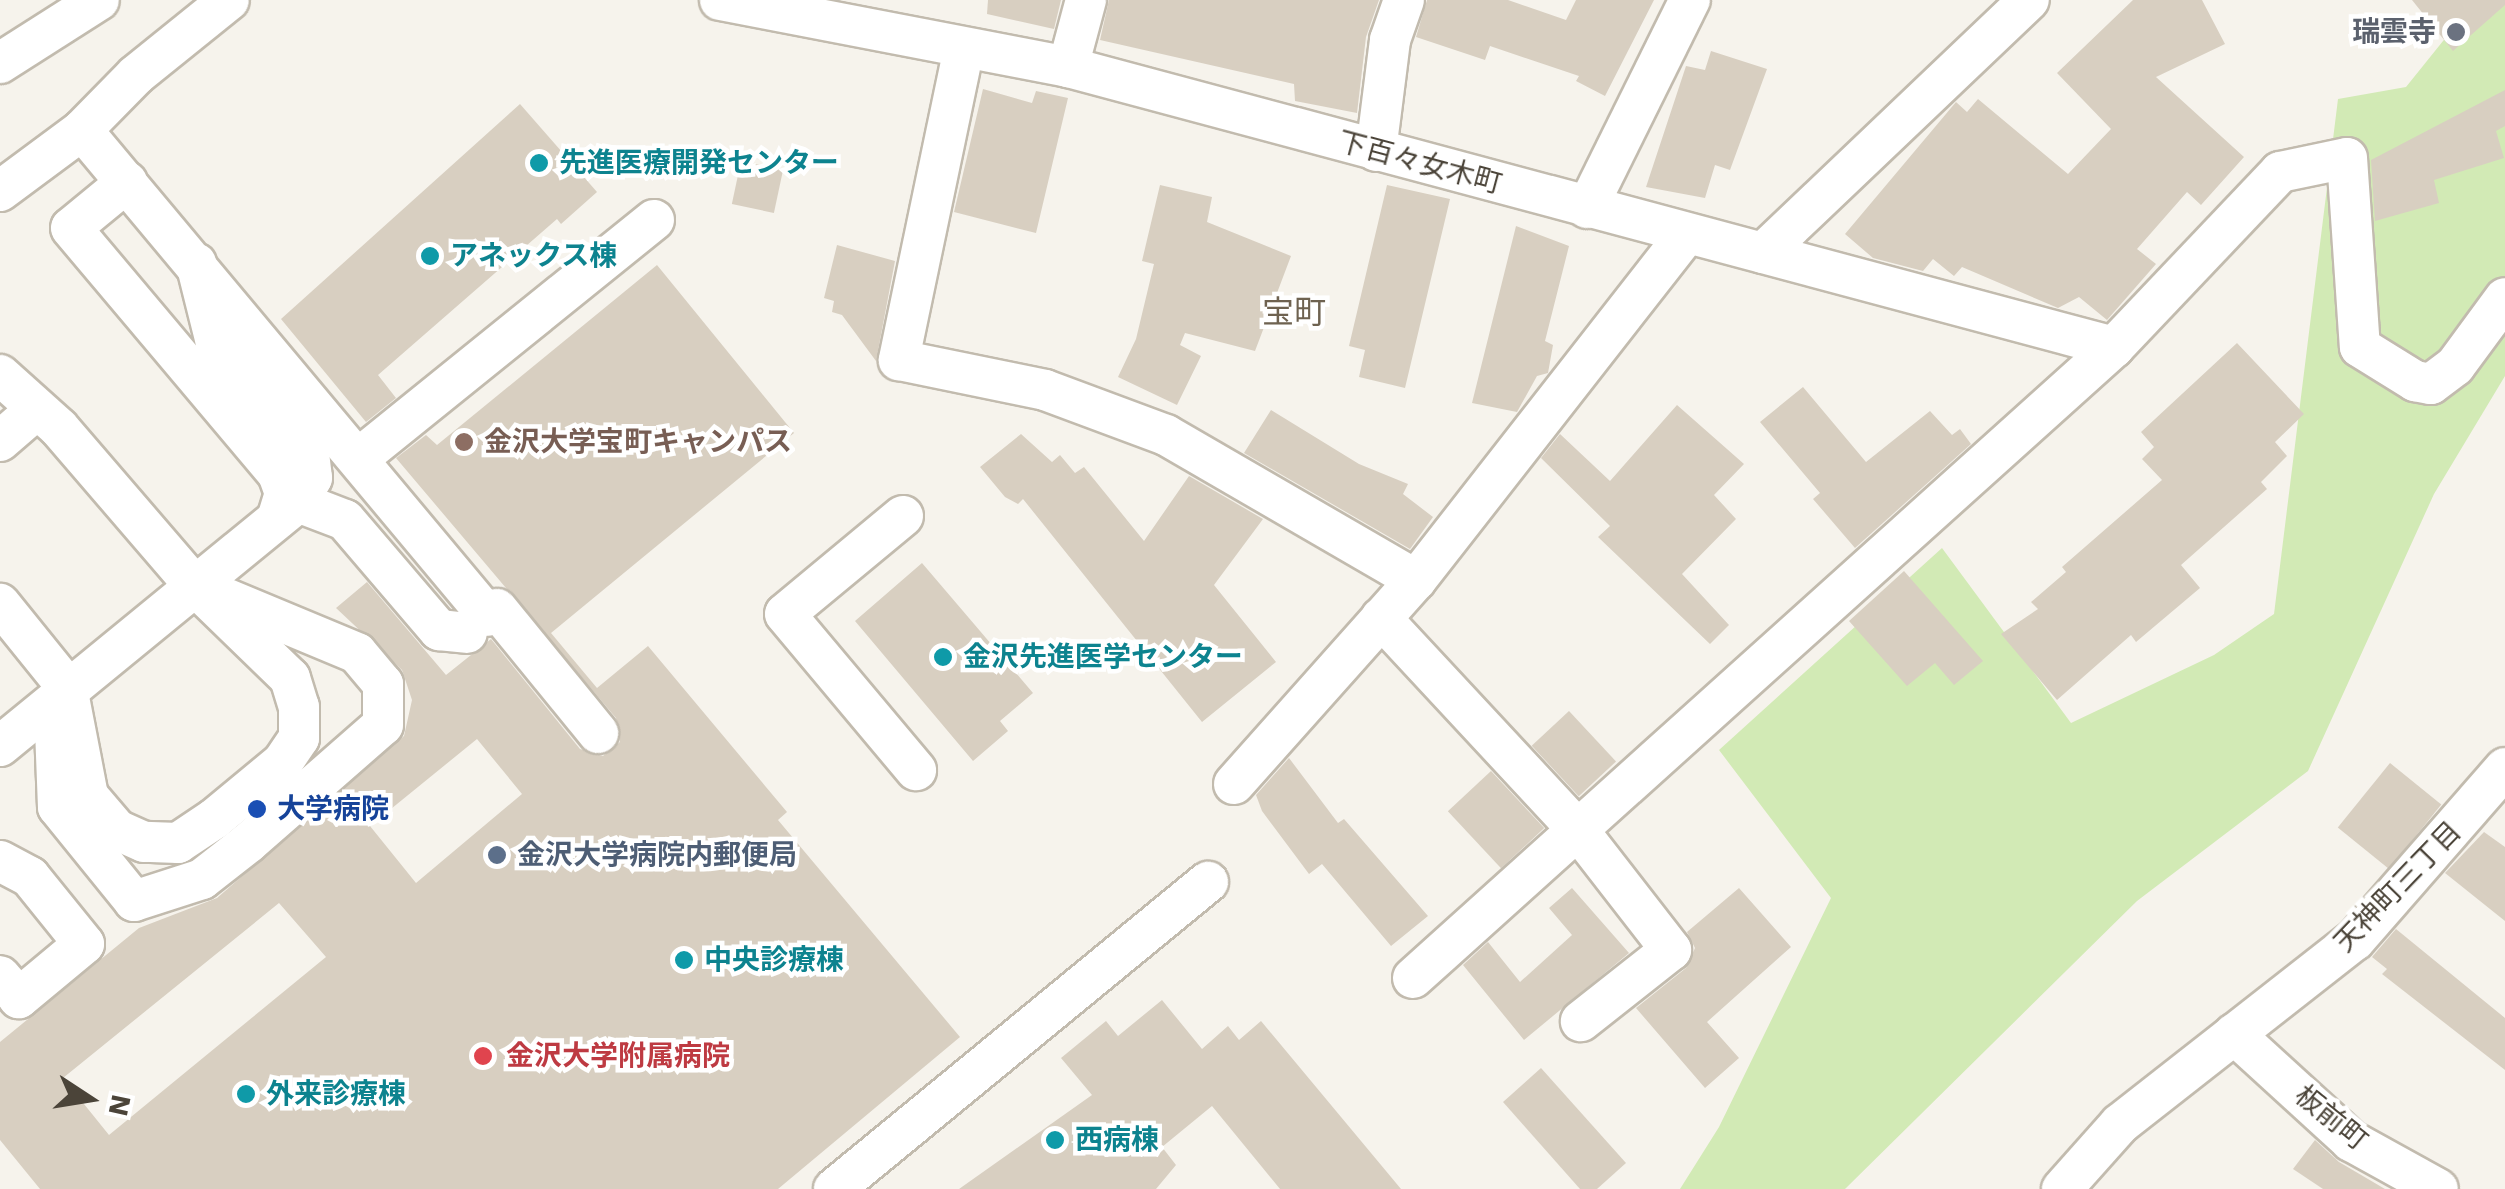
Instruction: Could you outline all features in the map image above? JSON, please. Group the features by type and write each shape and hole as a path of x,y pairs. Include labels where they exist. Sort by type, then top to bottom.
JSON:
{"street":[{"path":"0,64 99,0"},
{"path":"0,190 82,130 136,75 230,0"},
{"name":"下百々女木町","path":"720,0 1068,67 2114,347"},
{"path":"1068,67 1086,0"},
{"path":"1376,151 1390,40 1404,0"},
{"path":"1586,208 1690,0"},
{"path":"1762,253 2029,0"},
{"path":"964,48 899,360 1045,390 1166,436 1416,580"},
{"path":"82,130 358,458 484,619 598,733"},
{"path":"1414,978 2114,347 2280,172 2347,158 2360,347 2415,381 2431,384 2455,366 2505,298"},
{"path":"127,182 71,228 278,474 287,510"},
{"path":"358,458 654,220"},
{"path":"1234,784 1416,580 1686,234"},
{"path":"0,746 67,687 287,510 312,478 309,454 216,343 196,263"},
{"path":"0,374 37,409 196,586 290,678 300,706 298,738 283,762 178,843 144,842 117,830 88,796 67,687 0,604"},
{"path":"0,441 37,409"},
{"path":"287,510 345,520 439,630 484,619"},
{"path":"903,516 785,614 916,770"},
{"path":"67,687 54,732 58,807 134,901 202,879 383,726 384,684 357,652 196,586"},
{"path":"1380,618 1578,830 1671,950 1581,1022"},
{"name":"天神町三丁目","path":"2062,1189 2120,1124 2354,940 2505,768"},
{"path":"0,861 30,878 84,944 18,998 0,976"},
{"path":"834,1189 1208,882"},
{"name":"板前町","path":"2234,1034 2351,1141 2438,1189"}],"green space":[{"path":"2476,0 2505,0 2505,376 2434,494 2308,771 2137,901 1845,1189 1680,1189 1719,1127 1831,898 1719,750 1942,548 2071,723 2214,655 2274,614 2338,99 2406,87"}],"building":[{"path":"988,0 1061,0 1054,29 987,14"},
{"path":"1109,0 1379,0 1366,37 1357,113 1295,101 1294,84 1100,40"},
{"path":"1427,0 1508,0 1566,20 1576,0 1654,0 1605,96 1576,81 1579,76 1490,46 1485,60 1416,37"},
{"path":"2133,0 2202,0 2225,44 2156,77 2244,157 2201,205 2187,192 2137,249 2156,264 2107,320 2079,297 2058,308 1962,267 1954,276 1933,259 1923,271 1873,258 1845,234 1956,102 1967,112 1978,99 2068,174 2111,129 2057,73"},
{"name":"瑞雲寺","path":"2412,0 2505,0 2505,5 2453,51"},
{"path":"1711,51 1767,69 1730,170 1715,165 1705,198 1646,187 1686,66 1705,70"},
{"path":"983,89 1032,103 1036,91 1068,98 1036,233 954,212"},
{"path":"2505,90 2505,126 2496,131 2504,158 2434,180 2439,203 2375,221 2371,160"},
{"path":"520,104 597,192 561,224 557,219 378,375 396,398 366,422 281,319"},
{"path":"741,161 783,170 774,213 732,204"},
{"path":"1160,185 1212,197 1207,222 1291,256 1255,351 1185,333 1180,345 1201,356 1177,405 1118,377 1136,339 1154,264 1142,261"},
{"path":"1387,185 1450,199 1405,388 1359,377 1365,350 1349,346"},
{"path":"1516,226 1569,246 1545,341 1553,345 1548,373 1537,376 1517,412 1472,403"},
{"path":"837,245 895,261 876,361 842,315 832,312 834,301 824,298"},
{"path":"657,265 794,433 551,633 597,688 648,646 787,812 778,820 960,1037 778,1189 40,1189 0,1140 0,1042 139,928 217,898 404,736 412,700 402,670 336,608 367,582 446,675 491,639 580,749 603,756 620,742 616,718 396,458 426,435 437,445","holes":["477,739 522,794 416,883 370,826","279,903 326,957 109,1135 63,1078"]},
{"path":"2237,343 2304,414 2275,442 2287,456 2261,482 2267,489 2181,565 2200,588 2136,642 2131,635 2057,700 2001,634 2038,609 2031,602 2066,572 2062,567 2162,480 2142,459 2154,447 2141,432"},
{"path":"1803,387 1866,462 1930,411 1952,435 1960,429 1971,444 1855,548 1813,499 1820,493 1760,422"},
{"path":"1677,405 1744,464 1714,495 1736,519 1682,574 1729,625 1710,644 1598,537 1610,526 1541,458 1560,434 1610,481"},
{"path":"1271,410 1359,464 1408,484 1403,494 1433,517 1410,549 1244,453"},
{"path":"1021,434 1052,462 1060,455 1075,473 1084,467 1144,541 1189,476 1263,519 1214,585 1276,662 1202,722 1023,499 1018,504 1005,497 980,467"},
{"name":"金沢先進医学センター","path":"922,563 1033,693 1000,721 1008,731 973,761 855,621"},
{"path":"1904,571 1983,661 1954,685 1935,663 1907,686 1849,621"},
{"path":"1569,711 1616,761 1579,796 1532,746"},
{"path":"1289,758 1338,823 1344,819 1428,916 1391,946 1322,864 1309,874 1262,811 1256,795"},
{"path":"2390,763 2441,805 2389,869 2338,828"},
{"path":"1491,771 1544,828 1501,868 1448,811"},
{"path":"2484,832 2505,847 2505,921 2445,873"},
{"path":"1572,888 1629,953 1524,1040 1463,965 1488,942 1520,982 1572,935 1549,908"},
{"path":"1739,888 1791,947 1707,1022 1739,1058 1705,1088 1636,1008 1686,968 1695,948 1687,932"},
{"path":"2396,929 2505,1018 2505,1070 2382,974 2387,969 2372,957"},
{"path":"1162,1000 1202,1049 1228,1026 1239,1040 1261,1021 1401,1189 1280,1189 1212,1106 1162,1147 1176,1165 1156,1189 959,1189 1092,1095 1061,1058 1106,1021 1118,1036"},
{"path":"1541,1068 1626,1163 1597,1189 1580,1189 1503,1102"},
{"path":"2315,1140 2339,1162 2385,1189 2323,1189 2293,1169"}],"place":[{"name":"瑞雲寺","path":"2456,32"},
{"name":"先進医療開発センター","path":"539,163"},
{"name":"アネックス棟","path":"430,256"},
{"name":"金沢大学宝町キャンパス","path":"464,442"},
{"name":"金沢先進医学センター","path":"943,657"},
{"name":"大学病院","path":"257,809"},
{"name":"金沢大学病院内郵便局","path":"497,855"},
{"name":"中央診療棟","path":"684,960"},
{"name":"金沢大学附属病院","path":"483,1056"},
{"name":"外来診療棟","path":"246,1094"},
{"name":"西病棟","path":"1055,1140"}],"district":[{"name":"宝町","path":"1294,312"}]}
